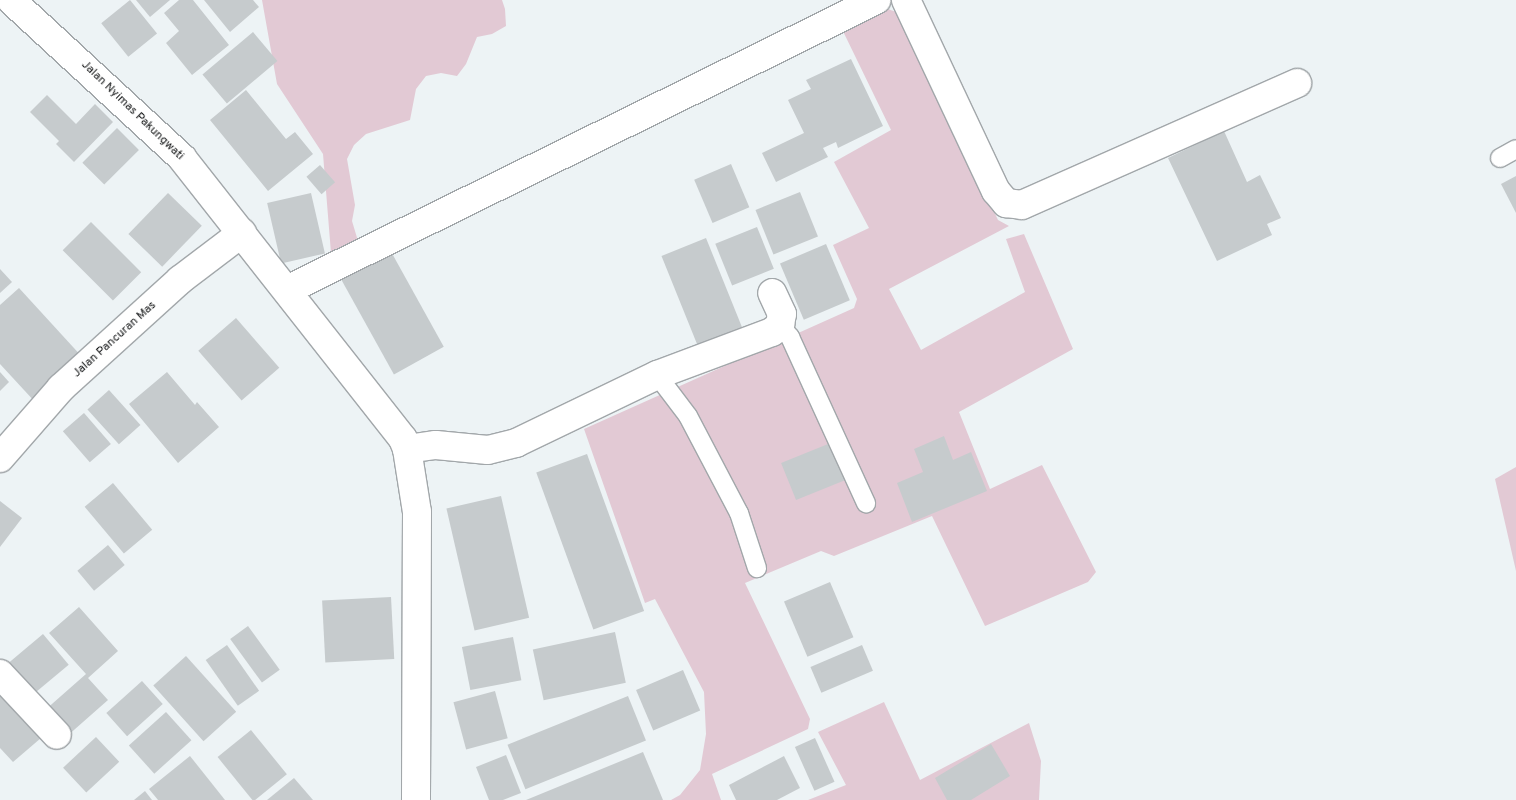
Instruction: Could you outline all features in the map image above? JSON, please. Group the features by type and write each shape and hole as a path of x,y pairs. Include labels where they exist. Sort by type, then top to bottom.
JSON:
{"street":[{"name":"Jalan Nyimas Pakungwati","path":"11,0 182,158 380,408 407,449"},
{"path":"287,290 876,0"},
{"path":"906,0 996,191 1006,203 1022,205 1297,83"},
{"name":"Jalan Pancuran Mas","path":"0,458 61,388 180,280 242,233"},
{"path":"416,800 416,512 407,449 436,445 488,450 516,443 657,375 772,332 780,325 782,314 772,293"},
{"path":"0,674 57,735"}],"lane":[{"path":"1500,158 1516,149"},
{"path":"780,325 790,337 866,503"},
{"path":"657,375 688,416 739,513 757,568"}],"shaded area":[{"path":"262,0 502,0 505,9 506,26 492,34 477,37 466,64 457,76 441,73 426,76 416,89 410,120 366,134 354,145 347,159 355,205 352,221 358,241 331,253 323,154 277,84"},
{"path":"882,7 899,13 998,220 1009,226 889,289 921,350 1025,292 1006,239 1024,234 1073,349 959,412 990,489 1042,465 1096,572 1088,582 985,626 932,516 834,556 821,551 745,583 810,719 808,729 712,774 721,800 671,800 680,795 700,770 706,734 704,692 655,599 645,603 584,429 854,308 857,299 833,245 869,228 834,162 891,130 839,23"},
{"path":"1516,467 1516,571 1495,479"},
{"path":"884,702 920,780 1029,723 1041,761 1039,800 808,800 846,785 818,732"}],"building":[{"path":"130,0 157,33 128,57 101,23"},
{"path":"136,0 170,0 150,17"},
{"path":"179,0 193,0 229,45 192,75 166,43 179,31 164,13"},
{"path":"204,0 253,0 259,7 230,32"},
{"path":"253,32 277,61 227,104 202,74"},
{"path":"851,59 883,126 838,148 836,142 823,148 828,157 776,182 762,153 804,133 788,100 811,89 806,80"},
{"path":"246,90 286,139 295,132 313,154 268,191 210,120"},
{"path":"47,95 76,124 95,104 113,122 74,162 56,144 59,141 30,112"},
{"path":"117,128 139,150 104,185 82,163"},
{"path":"1224,131 1247,182 1260,175 1281,218 1267,224 1272,235 1217,261 1168,158"},
{"path":"731,164 749,207 713,223 694,180"},
{"path":"320,165 335,182 322,194 306,177"},
{"path":"1516,176 1516,213 1501,184"},
{"path":"800,192 818,237 773,254 755,210"},
{"path":"168,193 202,226 162,267 128,234"},
{"path":"311,193 325,253 281,264 267,203"},
{"path":"91,222 141,272 113,300 63,250"},
{"path":"757,227 774,269 732,286 715,244"},
{"path":"706,238 745,334 700,352 661,256"},
{"path":"826,244 850,300 804,320 780,264"},
{"path":"389,248 444,347 394,374 339,276"},
{"path":"0,269 12,282 0,293"},
{"path":"19,288 84,359 36,403 0,364 0,305"},
{"path":"236,318 279,368 242,401 198,351"},
{"path":"0,372 9,382 0,391"},
{"path":"167,372 195,405 197,402 219,427 178,463 129,404"},
{"path":"109,390 140,425 119,444 87,409"},
{"path":"84,413 111,444 90,462 63,431"},
{"path":"944,436 953,460 971,452 987,491 912,522 897,483 923,472 914,449"},
{"path":"833,442 848,479 796,500 781,463"},
{"path":"587,454 644,611 593,629 536,472"},
{"path":"113,483 152,530 124,554 85,507"},
{"path":"501,496 529,618 475,630 446,509"},
{"path":"0,501 22,518 0,547"},
{"path":"108,545 125,565 94,591 77,571"},
{"path":"830,582 853,637 807,657 784,602"},
{"path":"391,597 394,659 325,663 322,601"},
{"path":"79,607 118,651 88,678 108,700 66,737 44,711 86,674 49,633"},
{"path":"248,626 280,670 262,683 230,639"},
{"path":"615,632 626,683 544,700 533,649"},
{"path":"43,634 69,665 33,695 7,664"},
{"path":"513,637 521,680 470,690 462,647"},
{"path":"227,645 259,691 238,706 206,660"},
{"path":"862,645 873,671 821,693 810,667"},
{"path":"186,656 236,712 203,741 153,685"},
{"path":"683,670 700,711 653,730 636,690"},
{"path":"142,681 163,704 127,736 106,713"},
{"path":"0,683 48,732 13,762 0,748"},
{"path":"495,691 508,738 466,749 453,702"},
{"path":"628,696 646,741 525,789 507,745"},
{"path":"166,712 191,740 154,774 129,745"},
{"path":"251,730 287,774 255,800 252,800 218,757"},
{"path":"96,737 119,762 86,793 63,768"},
{"path":"815,738 835,782 814,791 795,747"},
{"path":"991,744 1010,776 971,800 947,800 935,778"},
{"path":"643,752 663,800 526,800"},
{"path":"506,755 521,793 503,800 489,800 476,767"},
{"path":"190,756 225,800 158,800 149,789"},
{"path":"784,756 800,788 777,800 736,800 729,785"},
{"path":"294,778 313,800 267,800"},
{"path":"145,791 152,800 134,800"}]}
